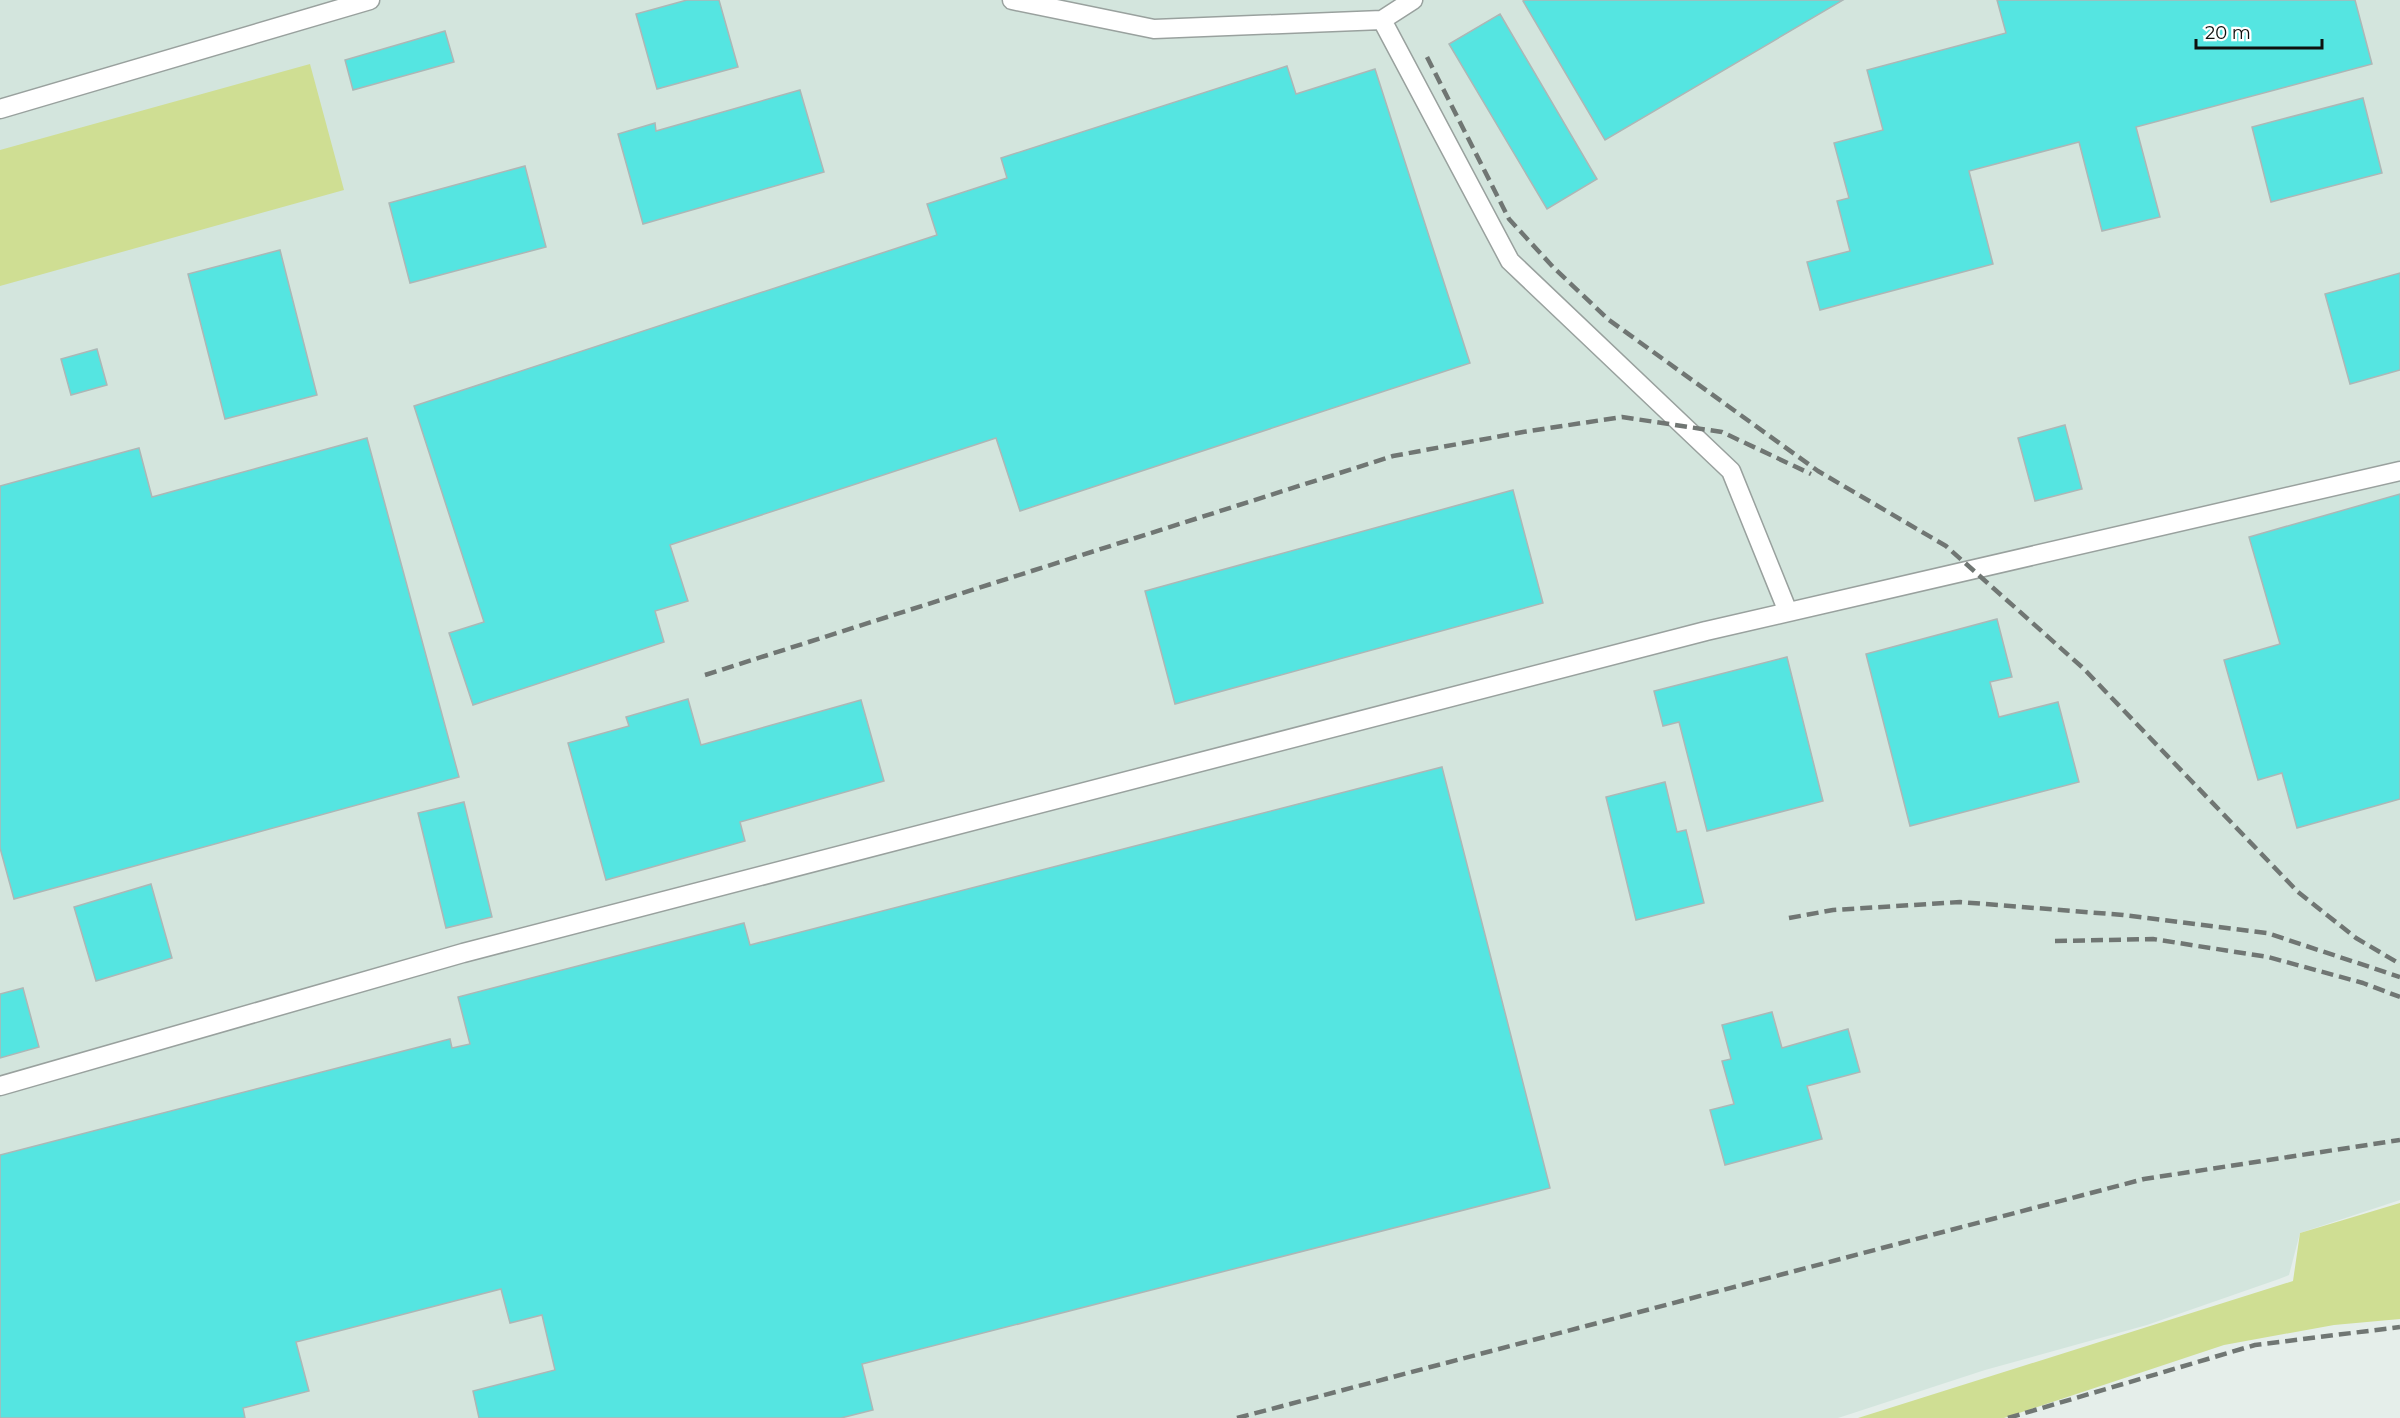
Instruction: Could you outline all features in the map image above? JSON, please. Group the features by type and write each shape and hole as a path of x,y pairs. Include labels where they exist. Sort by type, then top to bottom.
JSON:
{"lane":[{"path":"0,109 370,0"},
{"path":"1012,0 1154,29 1382,20 1413,0"},
{"path":"1382,20 1510,261 1731,471 1788,612"},
{"path":"0,1086 463,953 1706,631 2400,471"}],"shaded area":[{"path":"0,0 2400,0 2400,1200 2300,1233 2289,1275 2279,1279 2147,1325 1985,1370 1838,1418 0,1418"}],"green space":[{"path":"310,64 344,190 0,286 0,150"},
{"path":"2400,1203 2400,1319 2334,1325 2224,1345 2004,1418 1858,1418 2293,1281 2300,1233"}],"building":[{"path":"687,0 719,0 738,67 657,89 636,14"},
{"path":"1843,0 1605,140 1523,1"},
{"path":"1997,0 2355,0 2372,64 2136,127 2160,217 2102,231 2079,142 1969,171 1993,264 1820,310 1807,262 1850,251 1837,201 1849,198 1834,143 1883,130 1867,70 2006,33"},
{"path":"1500,14 1597,179 1547,209 1449,44"},
{"path":"445,31 454,62 353,90 345,60"},
{"path":"1287,66 1296,94 1375,69 1470,363 1020,511 996,438 670,545 688,601 655,611 664,642 473,705 449,633 484,622 414,406 937,235 927,204 1007,178 1001,158"},
{"path":"800,90 824,172 643,224 618,134 655,123 656,131"},
{"path":"2363,98 2382,173 2271,202 2252,127"},
{"path":"525,166 546,247 410,283 389,203"},
{"path":"280,250 317,395 225,419 188,274"},
{"path":"2400,273 2400,370 2350,384 2325,294"},
{"path":"97,349 107,385 71,395 61,359"},
{"path":"2065,425 2082,489 2035,501 2018,438"},
{"path":"367,438 459,777 14,899 0,848 0,486 139,448 152,497"},
{"path":"1513,490 1543,603 1175,704 1145,591"},
{"path":"2400,494 2400,799 2297,828 2282,773 2258,780 2224,660 2280,644 2249,537"},
{"path":"1997,619 2012,677 1990,682 1999,717 2058,702 2079,782 1910,826 1866,654"},
{"path":"1787,657 1823,801 1707,831 1679,722 1663,726 1654,691"},
{"path":"688,699 701,745 861,700 884,781 740,822 745,841 606,880 568,743 629,726 626,717"},
{"path":"1442,767 1550,1188 862,1364 873,1410 841,1418 479,1418 473,1391 555,1370 542,1315 510,1323 501,1289 296,1342 309,1391 243,1408 245,1418 0,1418 0,1155 450,1039 452,1048 470,1044 458,997 744,923 750,945"},
{"path":"1665,782 1677,832 1686,830 1704,903 1636,920 1606,797"},
{"path":"464,802 492,917 446,928 418,813"},
{"path":"151,884 172,958 96,981 74,907"},
{"path":"23,988 39,1047 0,1058 0,994"},
{"path":"1772,1012 1782,1048 1848,1029 1860,1072 1807,1086 1822,1139 1725,1165 1710,1110 1734,1104 1722,1061 1731,1059 1722,1025"}],"railway":[{"path":"1427,57 1509,219 1554,268 1609,320 1818,471 1946,546 2083,668 2298,892 2356,938 2400,964"},
{"path":"705,675 1393,456 1523,432 1622,417 1722,432 1811,474"},
{"path":"1789,918 1833,910 1960,902 2123,915 2267,933 2400,977"},
{"path":"2055,941 2153,939 2268,957 2363,983 2400,997"},
{"path":"1237,1418 2144,1179 2400,1140"},
{"path":"2008,1418 2255,1345 2400,1327"}]}
